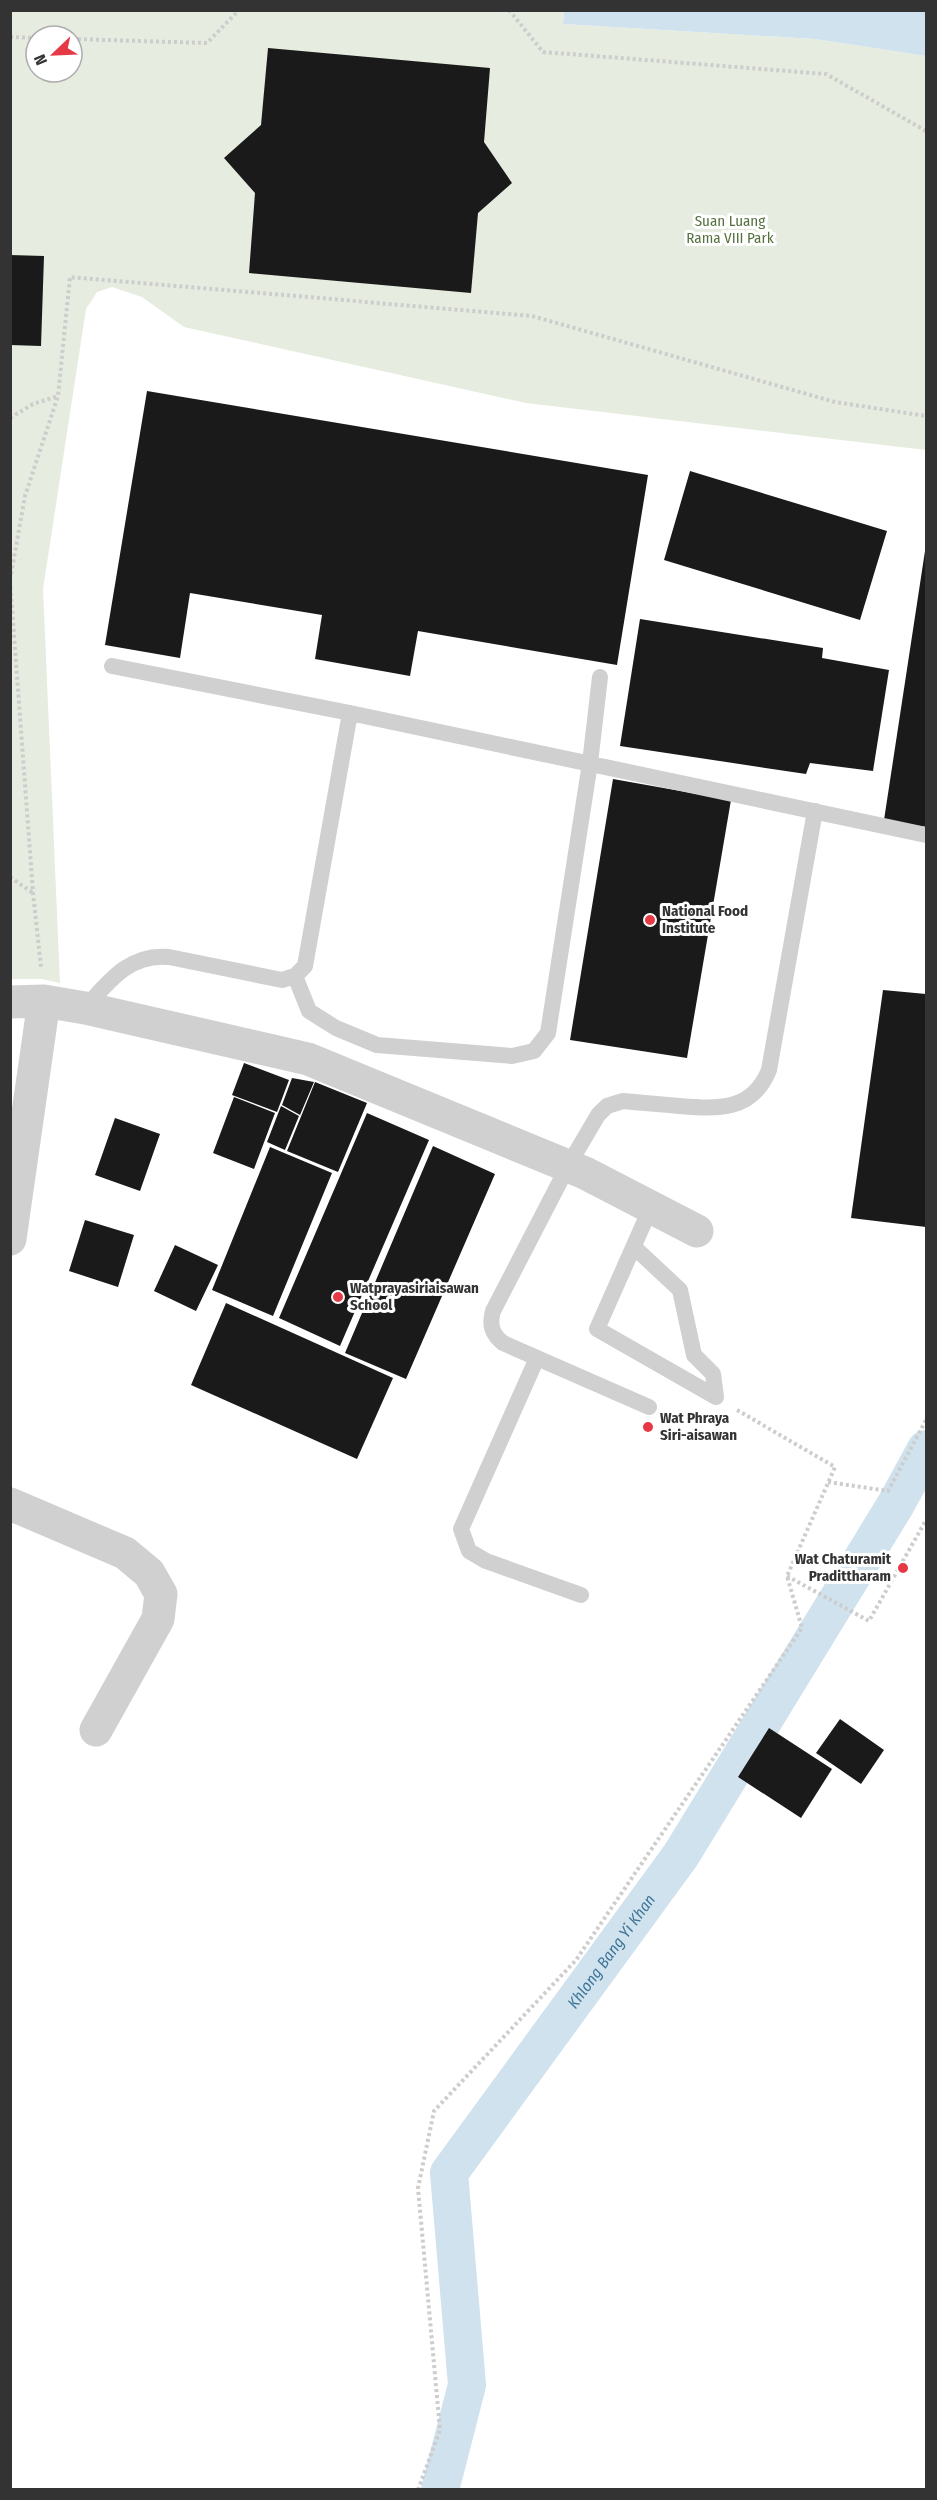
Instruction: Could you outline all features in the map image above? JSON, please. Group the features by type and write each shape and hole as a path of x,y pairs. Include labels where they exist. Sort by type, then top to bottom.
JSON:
{"street":[{"path":"10,1002 44,1001 85,1008 308,1059 568,1166 697,1231"},
{"path":"10,1239 44,1001"},
{"path":"10,1504 125,1553 149,1573 161,1594 158,1620 96,1730"}],"lane":[{"path":"112,666 350,713 927,835"},
{"path":"295,976 309,1011 336,1028 377,1045 512,1056 534,1051 548,1033 590,763 600,677"},
{"path":"85,1008 112,977 125,967 152,957 170,957 282,980 295,976 305,966 350,713"},
{"path":"649,1407 503,1343 495,1337 490,1322 493,1311 568,1166 598,1115 612,1103 623,1101 720,1108 738,1103 763,1084 769,1070 815,811"},
{"path":"651,1207 597,1329 716,1397"},
{"path":"634,1247 680,1290 694,1355 713,1374 716,1397"},
{"path":"537,1358 461,1529 469,1551 486,1561 581,1595"}],"path":[{"path":"84,39 207,43 239,10"},
{"path":"509,10 543,52 826,74 927,131"},
{"path":"44,1001 33,893 10,581 25,496 58,396 70,277 532,316 835,402 927,416"},
{"path":"10,418 33,404 58,396"},
{"path":"10,877 33,893"},
{"path":"418,2490 440,2430 418,2188 434,2111 576,1959 802,1628 787,1576 835,1467 716,1397"},
{"path":"828,1482 888,1491 927,1420"},
{"path":"787,1576 868,1621 927,1520"}],"green space":[{"name":"Suan Luang Rama VIII Park","path":"11,11 564,11 563,24 815,39 926,56 926,450 526,403 184,327 142,297 112,287 97,292 86,309 43,589 60,983 42,979 11,979"}],"water":[{"path":"564,10 926,11 926,56 815,39 563,24"}],"building":[{"path":"268,48 490,68 484,142 512,183 478,213 471,293 249,273 255,193 224,158 261,125"},
{"path":"10,255 44,256 41,346 10,345"},
{"path":"147,391 648,475 617,665 418,631 410,676 315,659 322,615 190,593 180,658 105,645"},
{"path":"690,471 887,531 860,620 664,560"},
{"path":"926,551 926,827 884,820"},
{"path":"640,619 823,648 822,658 889,670 873,771 810,763 806,774 620,746"},
{"name":"National Food Institute","path":"613,779 731,800 687,1058 570,1040"},
{"path":"883,990 926,994 926,1227 851,1218"},
{"path":"244,1063 289,1080 277,1112 232,1095"},
{"path":"292,1078 314,1082 300,1115 282,1105"},
{"path":"315,1082 367,1103 338,1172 287,1151"},
{"path":"234,1097 275,1113 254,1169 213,1153"},
{"path":"281,1106 299,1116 285,1150 267,1142"},
{"path":"367,1113 429,1140 340,1346 279,1318"},
{"path":"115,1118 160,1134 140,1191 95,1175"},
{"path":"433,1146 495,1174 406,1379 345,1353"},
{"path":"270,1147 332,1173 273,1316 212,1290"},
{"path":"85,1220 134,1235 118,1287 69,1271"},
{"path":"175,1245 218,1265 196,1311 154,1291"},
{"path":"226,1303 393,1378 357,1459 191,1385"},
{"path":"840,1719 884,1750 861,1784 816,1753"},
{"path":"769,1728 832,1769 801,1818 738,1777"}],"waterway":[{"name":"Khlong Bang Yi Khan","path":"440,2490 467,2385 449,2173 681,1855 896,1504 926,1449"}],"place":[{"name":"National Food Institute","path":"650,920"},
{"name":"Watprayasiriaisawan School","path":"338,1297"},
{"name":"Wat Phraya Siri-aisawan","path":"648,1427"},
{"name":"Wat Chaturamit Pradittharam","path":"903,1568"}]}
